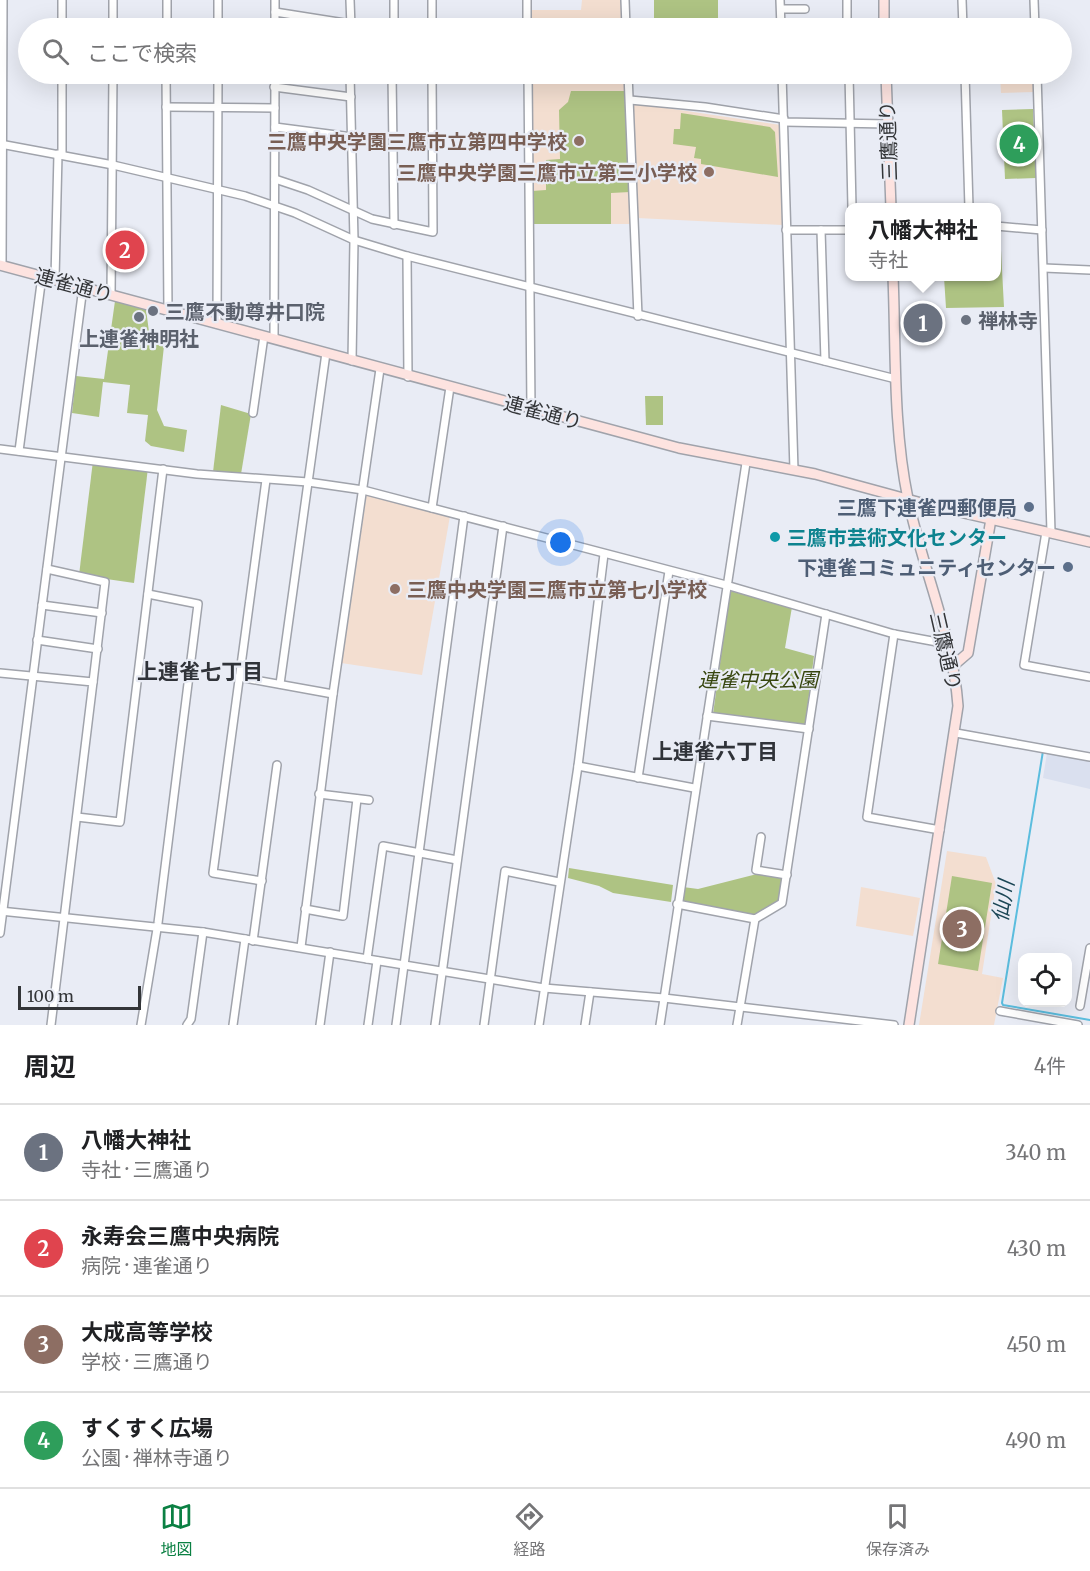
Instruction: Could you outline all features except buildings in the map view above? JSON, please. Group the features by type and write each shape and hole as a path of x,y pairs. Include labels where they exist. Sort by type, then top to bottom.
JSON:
{"main road":[{"path":"884,0 884,18"},
{"name":"三鷹通り","path":"886,84 891,203"},
{"name":"連雀通り","path":"1,265 531,409 746,463 794,470 1090,542"},
{"name":"三鷹通り","path":"893,281 900,440 908,499 954,664 958,706 956,733 909,1025"},
{"path":"954,664 968,653 991,519"}],"street":[{"path":"1,265 3,0"},
{"path":"62,0 62,18"},
{"path":"113,0 114,18"},
{"path":"167,0 167,18"},
{"path":"218,0 218,18"},
{"path":"275,0 275,18"},
{"path":"350,0 351,18"},
{"path":"394,0 394,18"},
{"path":"432,0 432,18"},
{"path":"526,0 527,18"},
{"path":"625,0 626,18"},
{"path":"780,0 781,18"},
{"path":"847,0 848,18"},
{"path":"962,0 963,18"},
{"path":"1034,0 1035,18"},
{"path":"781,9 806,9"},
{"path":"275,12 308,18"},
{"path":"55,279 62,84"},
{"path":"111,295 113,84"},
{"path":"166,84 168,310"},
{"path":"217,324 218,84"},
{"path":"350,84 354,240 352,361"},
{"path":"392,84 394,225"},
{"path":"275,179 394,225 433,232 432,84"},
{"path":"528,84 531,409"},
{"path":"629,84 638,316"},
{"path":"782,84 794,470"},
{"path":"849,84 852,203"},
{"path":"965,84 969,203"},
{"path":"1037,84 1044,268 1048,532 1024,665 1090,677"},
{"path":"253,413 269,338 275,179 274,87 351,97"},
{"path":"630,100 705,107 784,121 888,124"},
{"path":"166,107 275,108"},
{"path":"275,127 352,137"},
{"path":"2,144 112,165 218,190 274,206 354,240 407,256 638,316 897,379"},
{"path":"1001,226 1042,230"},
{"path":"786,230 845,230"},
{"path":"821,230 825,361"},
{"path":"407,256 408,377"},
{"path":"1044,268 1090,270"},
{"path":"19,451 42,276"},
{"path":"0,933 1,911 34,676 83,287"},
{"path":"280,684 326,353"},
{"path":"301,947 319,794 380,369"},
{"path":"432,508 450,387"},
{"path":"0,449 363,490 726,585 894,634 948,644"},
{"path":"660,1025 694,788 746,463"},
{"path":"77,818 120,822 163,469"},
{"path":"262,881 213,873 266,480"},
{"path":"396,1025 464,516"},
{"path":"435,1025 503,526"},
{"path":"539,1025 578,766 604,554"},
{"path":"47,569 105,582 51,1025"},
{"path":"638,778 669,570"},
{"path":"141,1025 198,604 148,594"},
{"path":"42,605 102,613"},
{"path":"677,904 755,919 782,903 826,614"},
{"path":"894,634 867,817 940,830"},
{"path":"37,640 98,649"},
{"path":"0,673 93,682"},
{"path":"239,677 333,694"},
{"path":"707,716 809,729"},
{"path":"956,733 1090,757"},
{"path":"233,1025 262,881 278,765"},
{"path":"578,766 694,788"},
{"path":"319,794 369,800"},
{"path":"305,909 343,916 357,799"},
{"path":"761,837 756,870 787,875"},
{"path":"367,959 383,846 457,860"},
{"path":"484,1025 505,871 559,882"},
{"path":"1,911 203,932 330,952 404,967 544,988 664,998 894,1025"},
{"path":"737,1025 755,919"},
{"path":"187,1025 191,1019 203,932"},
{"path":"1080,1006 1090,948"},
{"path":"320,1025 330,952"},
{"path":"368,1025 377,962"},
{"path":"585,1025 590,992"},
{"path":"1000,1011 1045,1022 1078,1025"},
{"path":"817,1025 819,1016"}],"shaded area":[{"path":"582,0 621,0 622,18 527,18 527,10 581,10"},
{"name":"三鷹中央学園三鷹市立第四中学校","path":"529,84 624,84 631,224 533,224"},
{"path":"1001,84 1035,84 1035,92 1001,93"},
{"name":"三鷹中央学園三鷹市立第三小学校","path":"633,103 781,125 782,225 637,218"},
{"name":"三鷹中央学園三鷹市立第七小学校","path":"367,492 450,516 422,675 341,663"},
{"path":"1047,753 1090,760 1090,789 1043,778"},
{"path":"947,851 986,857 996,884 982,974 1003,978 994,1025 919,1025"},
{"path":"861,887 920,898 913,936 856,926"}],"green space":[{"path":"654,0 718,0 718,18 654,18"},
{"name":"三鷹中央学園三鷹市立第四中学校","path":"571,91 625,91 630,192 611,193 611,224 533,224 532,191 546,190 546,160 560,159 559,110 568,102"},
{"path":"1033,109 1036,178 1005,179 1002,110"},
{"path":"681,113 770,127 775,132 778,177 701,164 701,159 694,158 696,147 673,144 674,129 680,129"},
{"path":"1001,250 1004,307 946,308 944,281 1001,281"},
{"path":"115,301 146,309 149,332 164,346 157,410 164,426 187,430 184,452 151,446 145,441 148,415 127,413 130,385 103,382 99,417 72,413 76,376 104,379"},
{"path":"645,396 663,396 663,425 646,425"},
{"path":"221,405 251,414 241,474 213,472"},
{"path":"93,461 148,468 134,583 79,575"},
{"name":"連雀中央公園","path":"730,591 792,607 785,648 814,656 805,726 713,714"},
{"path":"569,868 673,885 671,902 613,893 599,886 568,878"},
{"path":"757,874 783,877 779,900 756,917 680,902 683,887 698,889"},
{"path":"952,876 992,883 978,971 938,964"}],"waterway":[{"name":"仙川","path":"1043,751 1002,1003 1090,1020"}],"place":[{"name":"三鷹中央学園三鷹市立第四中学校","path":"579,141"},
{"name":"すくすく広場","path":"1019,144"},
{"name":"三鷹中央学園三鷹市立第三小学校","path":"709,172"},
{"name":"永寿会三鷹中央病院","path":"125,250"},
{"name":"三鷹不動尊井口院","path":"153,311"},
{"name":"上連雀神明社","path":"139,317"},
{"name":"禅林寺","path":"966,320"},
{"name":"八幡大神社","path":"923,323"},
{"name":"三鷹下連雀四郵便局","path":"1029,507"},
{"name":"三鷹市芸術文化センター","path":"775,537"},
{"name":"下連雀コミュニティセンター","path":"1068,567"},
{"name":"三鷹中央学園三鷹市立第七小学校","path":"395,589"},
{"name":"大成高等学校","path":"962,929"}],"district":[{"name":"上連雀七丁目","path":"200,671"},
{"name":"上連雀六丁目","path":"715,751"}]}
